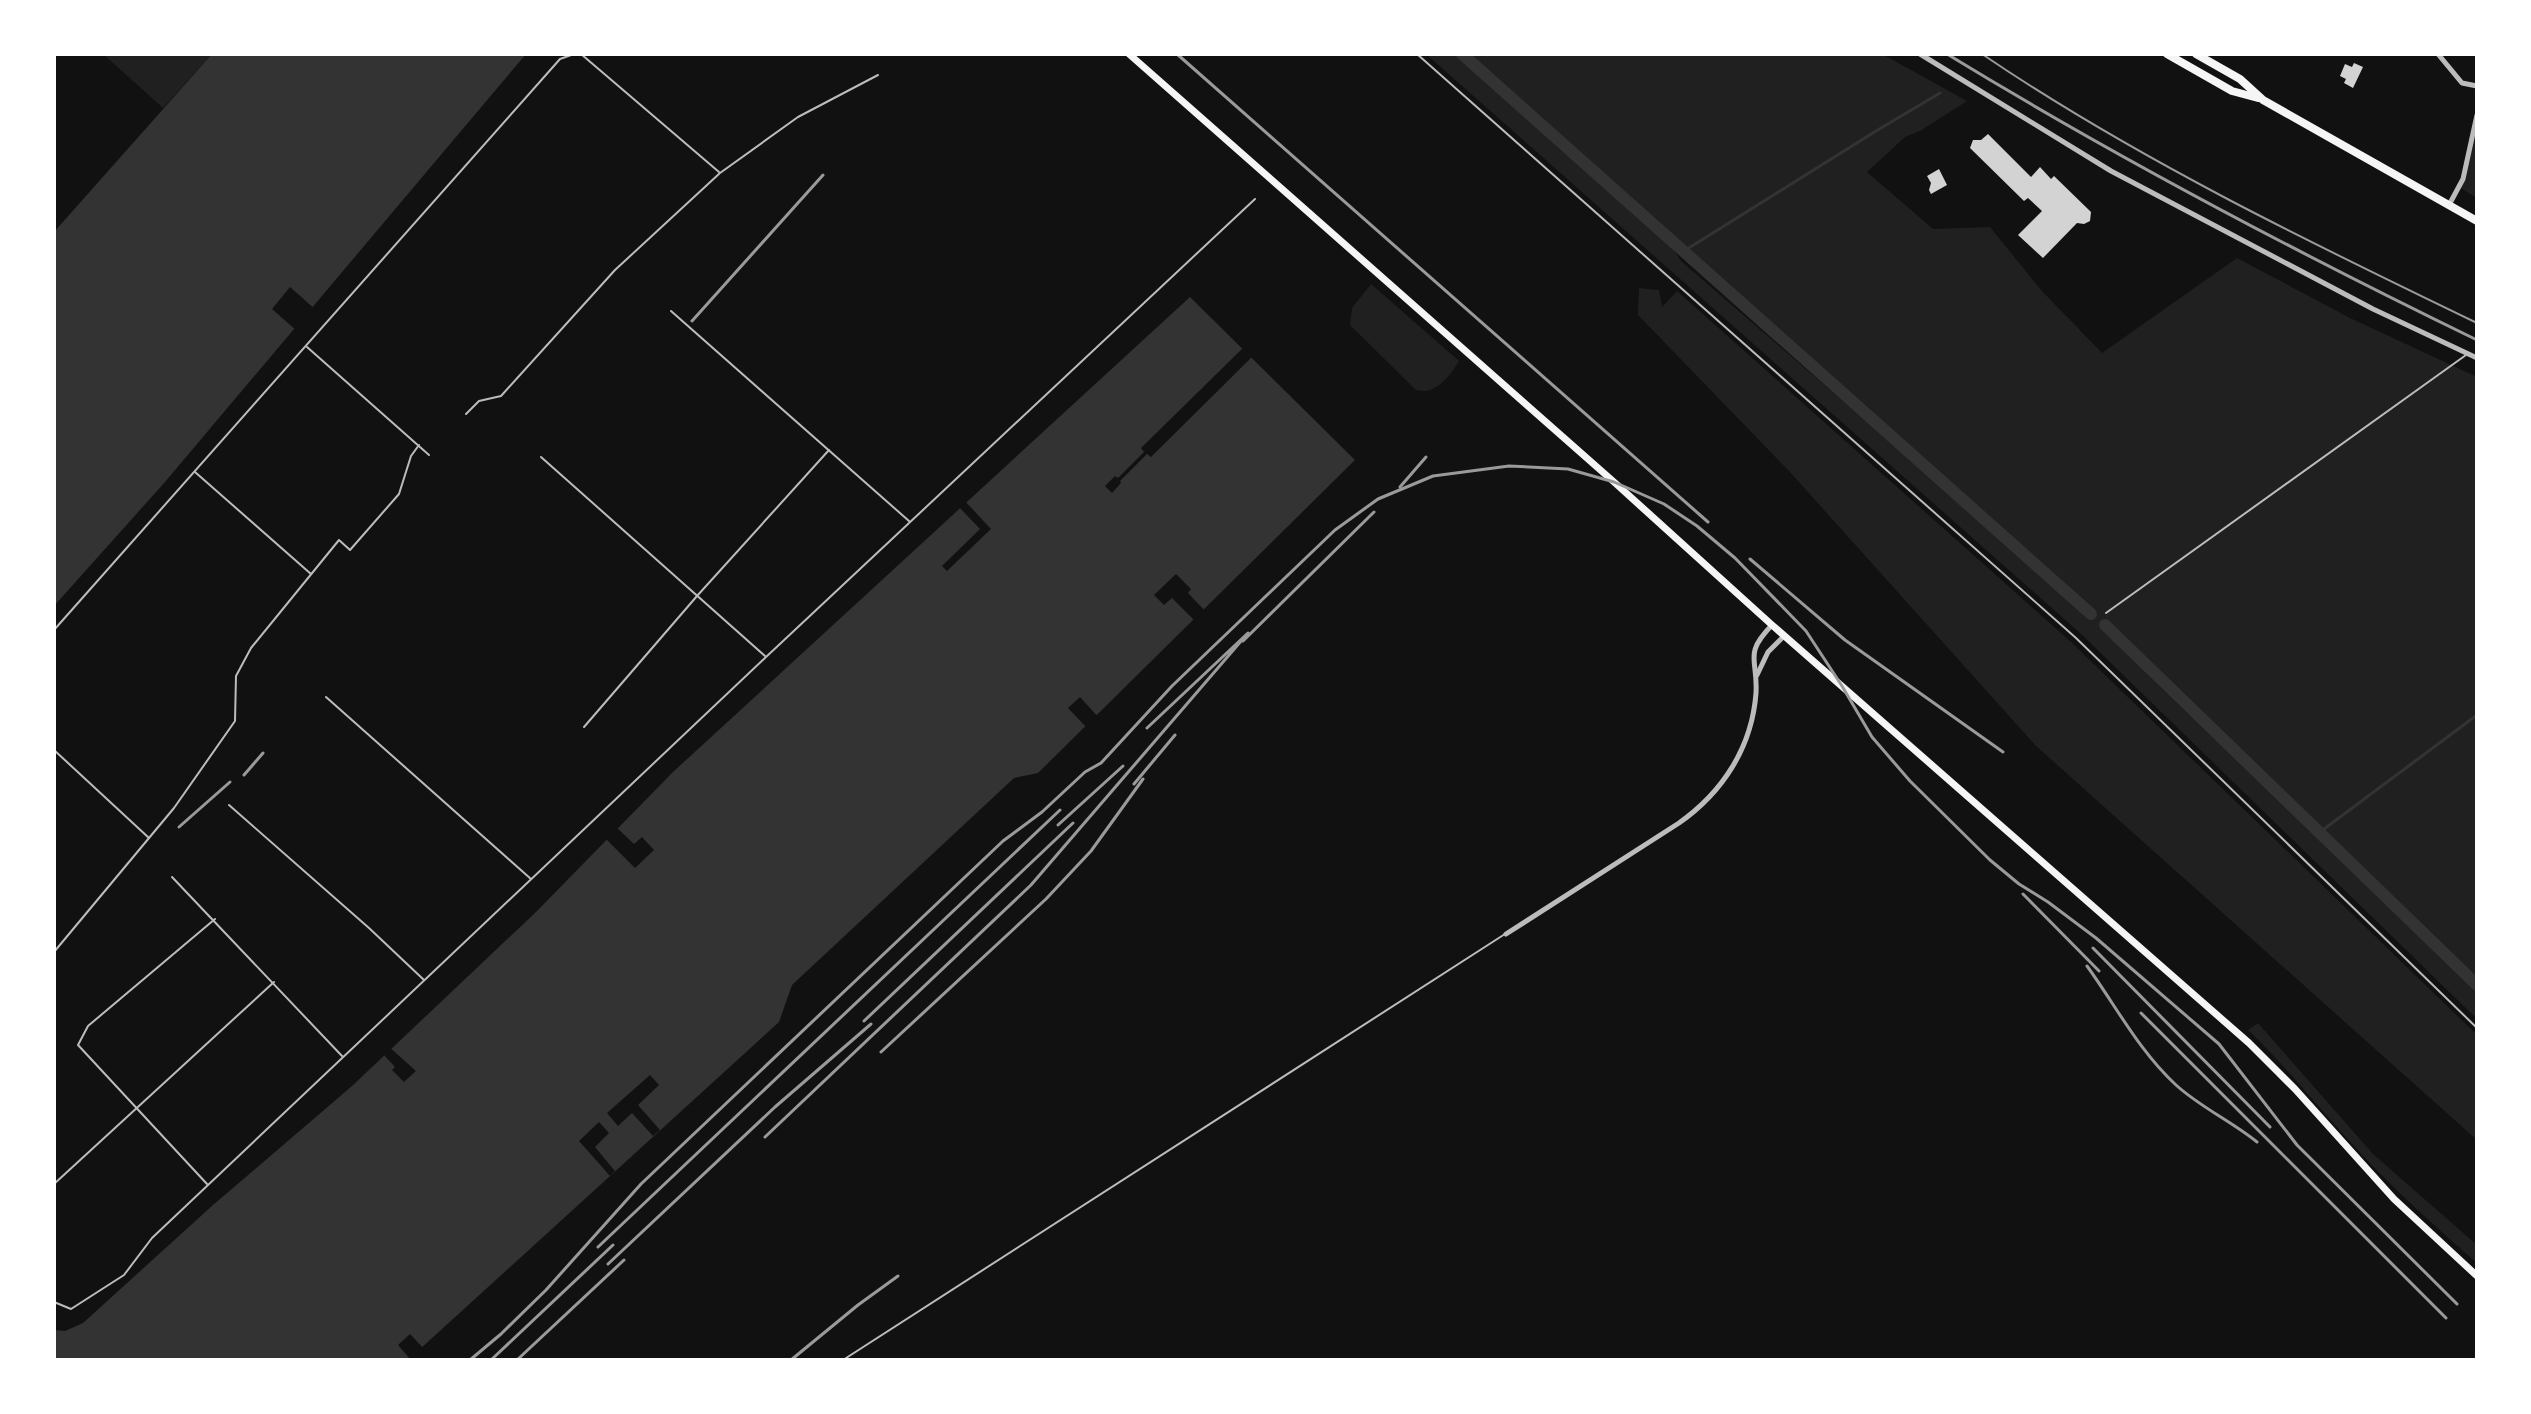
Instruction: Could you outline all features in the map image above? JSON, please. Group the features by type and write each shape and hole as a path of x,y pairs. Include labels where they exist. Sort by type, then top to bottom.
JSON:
{"main road":[{"path":"1129,54 1784,636 2249,1043 2394,1199 2477,1276"},
{"path":"2167,54 2232,91 2263,100"},
{"path":"2196,54 2240,79 2263,100 2477,221"}],"street":[{"path":"1920,54 2111,171 2373,309 2477,358"},
{"path":"2438,54 2462,83 2477,86"},
{"path":"2449,205 2463,179 2477,115"},
{"path":"1506,934 1697,810 1728,774 1743,749 1755,703 1754,648 1772,625"},
{"path":"1756,675 1767,654 1784,636"}],"lane":[{"path":"54,630 560,59 574,54"},
{"path":"581,54 720,173"},
{"path":"1417,54 2076,638 2477,1028"},
{"path":"466,414 479,401 501,396 615,270 720,173 798,117 878,75"},
{"path":"54,1302 71,1309 124,1275 152,1238 1255,199"},
{"path":"671,311 910,521"},
{"path":"305,346 429,455"},
{"path":"2106,613 2467,354"},
{"path":"54,952 174,808 235,721 236,676 251,648 339,540 350,550 399,494 411,456 419,445"},
{"path":"584,727 829,450"},
{"path":"541,457 766,657"},
{"path":"195,471 311,574"},
{"path":"326,697 532,880"},
{"path":"54,750 149,838"},
{"path":"229,805 425,980"},
{"path":"172,877 343,1057"},
{"path":"208,1185 78,1045 88,1026 215,919"},
{"path":"843,1360 1506,934"},
{"path":"54,1184 274,982"}],"shaded area":[{"path":"103,54 212,54 163,108"},
{"path":"212,54 526,54 165,482 54,606 54,232"},
{"path":"1426,54 1882,54 1967,101 1905,137 1867,172 1933,229 1990,227 2041,290 2102,353 2237,258 2350,318 2477,377 2477,986 2141,669 2477,989 2477,1019 2080,633","holes":["1654,222 2044,567 2038,570 1682,262"]},
{"path":"2474,130 2477,131 2477,198 2459,187"},
{"path":"1371,284 1459,361 1436,387 1416,390 1350,325 1352,308"},
{"path":"1639,288 1659,290 1662,307 1677,291 2071,642 2477,1035 2477,1140 2036,746 1789,471 1638,315"},
{"path":"1190,297 1355,460 1038,773 1014,778 792,985 779,1022 408,1360 54,1360 54,1330 65,1331 83,1323 213,1205 352,1086 536,912 673,772"},
{"path":"2258,1023 2373,1154 2477,1245 2477,1263 2378,1171 2248,1030"}],"pier":[{"path":"290,287 316,310 297,331 272,309"},
{"path":"1245,346 1254,355 1151,457 1147,454 1112,493 1105,486 1115,476 1118,478 1144,452 1141,448"},
{"path":"963,499 991,529 947,571 942,566 980,529 957,505"},
{"path":"1176,574 1191,589 1188,593 1206,612 1196,622 1172,598 1164,605 1154,595"},
{"path":"1080,697 1099,718 1088,729 1068,708"},
{"path":"615,826 634,844 642,837 654,850 635,868 604,837"},
{"path":"388,1046 416,1071 404,1082 382,1053"},
{"path":"650,1075 659,1085 638,1105 660,1130 653,1136 632,1113 618,1126 607,1113"},
{"path":"599,1122 609,1133 595,1147 615,1171 610,1176 579,1141"},
{"path":"410,1334 425,1350 414,1360 398,1345"}],"building":[{"path":"2354,63 2363,67 2353,88 2344,83 2346,79 2340,76 2345,64 2352,67"},
{"path":"1988,134 2031,177 2040,167 2051,179 2054,176 2091,212 2090,221 2077,223 2043,258 2018,235 2042,211 2028,198 2024,201 1970,148 1973,140 1981,140"},
{"path":"1939,169 1947,185 1931,194 1927,176"}],"waterway":[{"path":"1462,54 2091,614"},
{"path":"1684,251 1940,93"},
{"path":"2105,625 2477,985"},
{"path":"2320,832 2477,715"}],"tram line":[{"path":"1982,54 2162,164 2477,323"}],"railway":[{"path":"1177,54 1708,522"},
{"path":"1947,54 2077,131 2209,203 2477,340"},
{"path":"692,321 823,175"},
{"path":"1400,487 1426,457"},
{"path":"470,1360 546,1290 641,1184 1003,841 1042,812 1085,772 1101,763 1172,686 1335,530 1378,499 1433,476 1509,466 1568,469 1614,482 1664,504 1697,526 1735,558 1806,631 1872,737 1910,781 1990,860 2096,938 2219,1044 2297,1145 2457,1304"},
{"path":"1243,641 1374,512"},
{"path":"1750,559 1845,640 2003,752"},
{"path":"765,1137 1031,885 1248,633 1147,728"},
{"path":"1134,784 1175,735"},
{"path":"244,775 263,753"},
{"path":"1058,825 1123,766"},
{"path":"881,1052 1046,899 1091,851 1143,779"},
{"path":"179,827 230,782"},
{"path":"598,1247 1060,810"},
{"path":"864,1021 1073,823"},
{"path":"2023,894 2099,971"},
{"path":"2093,948 2270,1127"},
{"path":"2087,966 2139,1043 2163,1072 2195,1100 2257,1142"},
{"path":"2141,1013 2446,1318"},
{"path":"608,1264 775,1107 871,1024"},
{"path":"491,1360 613,1245"},
{"path":"517,1360 624,1260"},
{"path":"791,1360 898,1276"}]}
